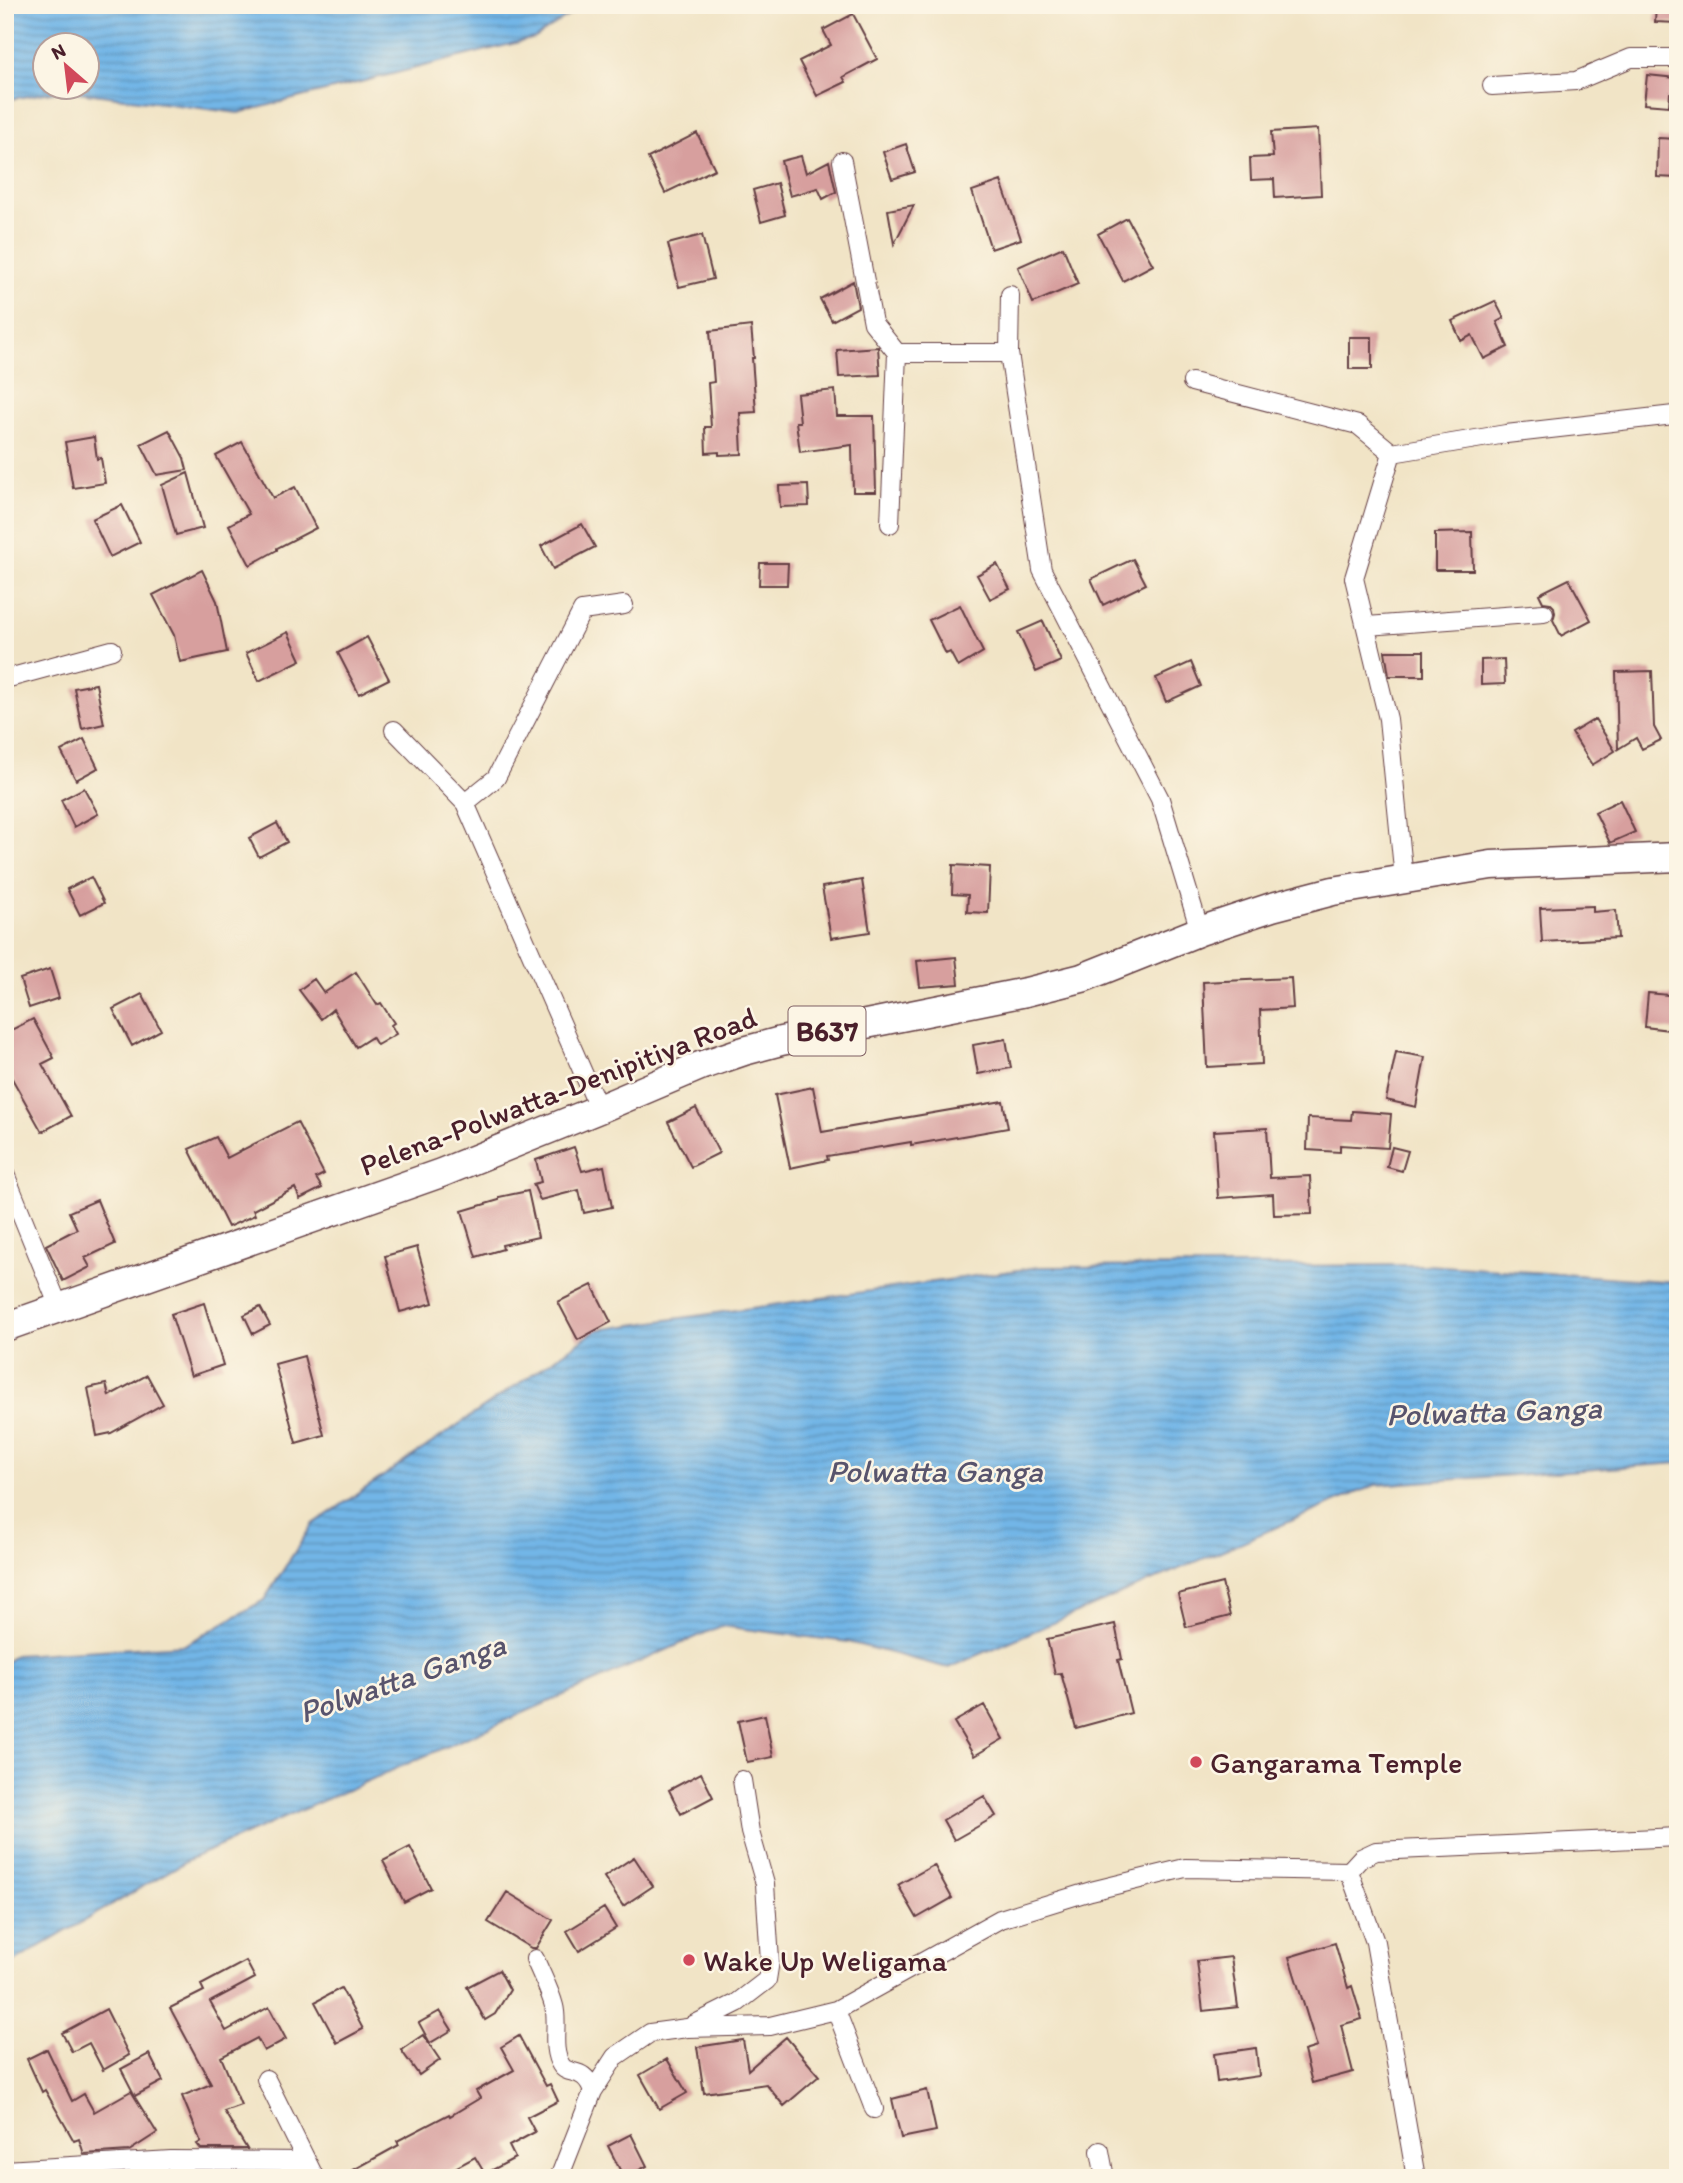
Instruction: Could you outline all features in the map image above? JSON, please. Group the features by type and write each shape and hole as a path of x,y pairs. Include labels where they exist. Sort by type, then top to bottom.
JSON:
{"main road":[{"name":"Pelena-Polwatta-Denipitiya Road","path":"5,1327 441,1173 699,1066 744,1051 1083,978 1200,931 1272,906 1333,891 1491,865 1678,857"}],"street":[{"path":"1492,86 1576,81 1631,58 1678,58"},
{"path":"842,161 873,323 897,353 890,524"},
{"path":"1010,295 1009,353 1042,570 1160,799 1200,931"},
{"path":"897,353 1009,353"},
{"path":"1192,382 1358,425 1392,453 1506,435 1674,415 1678,417"},
{"path":"1392,453 1354,578 1388,719 1404,879"},
{"path":"465,803 496,778 582,611 624,605"},
{"path":"1367,626 1544,613"},
{"path":"5,679 112,650"},
{"path":"394,730 465,803 599,1109"},
{"path":"5,1174 59,1307"},
{"path":"687,2028 737,2003 767,1980 770,1961 765,1884 750,1832 742,1780"},
{"path":"559,2178 593,2091 615,2057 650,2033 687,2028 770,2026 835,2010 1000,1919 1091,1891 1185,1868 1349,1871 1361,1858 1376,1851 1678,1837"},
{"path":"1349,1871 1375,1942 1416,2178"},
{"path":"535,1959 555,2007 556,2052 560,2065 565,2070 580,2072 589,2081 593,2091"},
{"path":"835,2010 874,2109"},
{"path":"266,2079 315,2178"},
{"path":"1100,2151 1105,2178"},
{"path":"5,2170 171,2160 306,2161"}],"water":[{"path":"5,5 584,5 535,38 238,113 102,95 102,32 32,32 32,95 5,100"},
{"name":"Polwatta Ganga","path":"1427,1265 1678,1282 1678,1463 1375,1485 948,1668 848,1642 721,1626 190,1859 5,1967 5,1663 15,1655 185,1645 264,1600 312,1525 597,1330 1039,1267"}],"building":[{"path":"1656,5 1678,5 1678,23 1655,22"},
{"path":"853,14 877,59 843,77 846,82 817,96 799,61 831,45 823,30"},
{"path":"1647,75 1676,78 1674,94 1670,93 1669,106 1644,104"},
{"path":"1318,129 1321,195 1275,198 1274,179 1251,180 1250,158 1273,157 1271,132"},
{"path":"697,133 715,169 665,193 648,158"},
{"path":"1658,138 1678,139 1678,178 1657,177"},
{"path":"906,144 915,172 892,179 883,152"},
{"path":"801,156 806,173 829,161 836,192 823,199 818,188 790,196 781,161"},
{"path":"1001,181 1021,239 991,249 972,191"},
{"path":"777,183 785,215 761,222 753,190"},
{"path":"914,205 894,244 888,210"},
{"path":"1127,218 1153,265 1123,281 1098,234"},
{"path":"702,235 713,279 679,287 668,244"},
{"path":"1063,247 1078,284 1033,303 1018,267"},
{"path":"853,281 858,307 832,321 820,299"},
{"path":"1495,301 1504,318 1497,322 1508,347 1484,359 1472,335 1461,341 1452,321"},
{"path":"751,326 756,412 740,413 742,454 706,453 705,427 711,427 708,383 714,382 710,331"},
{"path":"1349,337 1372,337 1372,369 1349,369"},
{"path":"878,347 880,375 839,377 837,350"},
{"path":"835,390 837,416 874,416 876,492 853,492 852,445 800,452 796,422 800,422 797,394"},
{"path":"169,430 184,458 187,470 157,475 141,444"},
{"path":"94,437 97,459 101,458 105,483 73,488 65,442"},
{"path":"242,442 273,498 295,487 316,528 250,565 229,525 249,514 216,456"},
{"path":"188,473 203,528 176,535 162,485"},
{"path":"808,485 809,506 780,507 779,486"},
{"path":"122,505 140,542 110,557 92,519"},
{"path":"582,524 595,547 553,569 541,546"},
{"path":"1472,532 1473,570 1435,570 1435,533"},
{"path":"1133,559 1146,584 1103,605 1091,579"},
{"path":"760,563 788,563 787,585 759,585"},
{"path":"997,564 1010,589 990,599 977,575"},
{"path":"202,570 217,601 227,652 180,662 174,635 153,595"},
{"path":"1569,579 1591,620 1561,636 1553,620 1554,607 1543,602 1539,594"},
{"path":"960,605 983,652 958,667 950,652 946,654 929,620"},
{"path":"1043,621 1061,661 1036,672 1018,632"},
{"path":"288,632 301,660 259,681 246,653"},
{"path":"367,637 389,679 359,694 338,653"},
{"path":"1385,651 1424,651 1424,676 1389,676"},
{"path":"1504,659 1505,684 1481,685 1481,660"},
{"path":"1191,662 1201,686 1166,702 1156,678"},
{"path":"1652,671 1654,727 1661,740 1642,749 1636,738 1618,749 1616,672"},
{"path":"96,684 104,724 82,729 74,688"},
{"path":"1595,719 1615,751 1592,765 1572,733"},
{"path":"84,739 98,768 76,780 61,751"},
{"path":"84,788 98,814 74,827 61,800"},
{"path":"1620,800 1635,832 1610,843 1595,812"},
{"path":"277,823 287,842 259,857 249,838"},
{"path":"953,865 990,867 988,913 967,912 968,895 952,894"},
{"path":"91,877 104,903 80,915 67,889"},
{"path":"862,880 870,932 831,938 822,887"},
{"path":"1593,906 1593,912 1616,910 1618,938 1542,942 1540,908"},
{"path":"956,957 959,984 920,987 917,961"},
{"path":"50,969 59,998 29,1008 20,979"},
{"path":"356,972 377,1005 381,1003 394,1023 391,1025 396,1034 377,1045 372,1037 356,1047 333,1009 321,1019 299,990 314,979 324,993"},
{"path":"1291,978 1293,1008 1260,1010 1262,1064 1207,1067 1203,982"},
{"path":"1648,993 1678,996 1678,1031 1645,1027"},
{"path":"142,994 161,1030 132,1046 113,1009"},
{"path":"33,1019 54,1058 42,1064 71,1116 42,1132 5,1066 5,1033"},
{"path":"1006,1039 1011,1068 978,1074 973,1045"},
{"path":"1396,1052 1425,1057 1416,1107 1386,1100"},
{"path":"813,1087 822,1132 1003,1101 1008,1128 827,1156 828,1160 790,1168 775,1095"},
{"path":"696,1108 719,1153 691,1167 668,1122"},
{"path":"1352,1111 1391,1114 1388,1148 1340,1145 1340,1152 1307,1150 1308,1118 1351,1120"},
{"path":"297,1122 324,1174 316,1178 322,1188 300,1199 295,1188 253,1210 255,1215 228,1227 189,1149 216,1137 227,1158"},
{"path":"1267,1128 1270,1178 1310,1176 1312,1214 1274,1215 1273,1194 1218,1198 1214,1131"},
{"path":"574,1147 582,1171 604,1166 612,1207 584,1213 579,1190 540,1200 533,1184 541,1182 536,1160"},
{"path":"1392,1147 1408,1151 1402,1171 1387,1167"},
{"path":"528,1191 538,1237 502,1245 503,1249 476,1257 462,1211 499,1200 499,1197"},
{"path":"97,1200 115,1244 85,1258 90,1267 63,1281 46,1245 77,1229 69,1212"},
{"path":"417,1247 433,1303 400,1312 385,1256"},
{"path":"592,1285 611,1322 578,1340 558,1302"},
{"path":"204,1303 223,1365 191,1376 171,1314"},
{"path":"260,1307 270,1325 253,1334 244,1315"},
{"path":"304,1356 324,1435 296,1443 275,1364"},
{"path":"147,1375 163,1404 111,1433 97,1436 88,1388 106,1384 109,1396"},
{"path":"1222,1583 1230,1616 1186,1627 1178,1594"},
{"path":"1115,1624 1122,1659 1118,1660 1131,1713 1076,1728 1061,1673 1055,1674 1047,1639"},
{"path":"984,1705 1003,1739 974,1756 954,1722"},
{"path":"765,1715 773,1757 747,1762 738,1721"},
{"path":"701,1773 713,1797 681,1814 669,1790"},
{"path":"984,1796 996,1816 954,1840 943,1820"},
{"path":"410,1847 431,1888 404,1902 383,1861"},
{"path":"634,1857 653,1886 623,1906 604,1877"},
{"path":"934,1865 952,1898 917,1918 898,1885"},
{"path":"507,1892 553,1920 536,1948 531,1948 488,1922"},
{"path":"604,1908 616,1928 579,1951 567,1931"},
{"path":"1335,1943 1348,1988 1352,1986 1362,2019 1341,2025 1353,2072 1312,2083 1304,2051 1317,2047 1289,1957"},
{"path":"1231,1957 1238,2007 1203,2011 1197,1961"},
{"path":"246,1961 255,1978 210,2002 226,2031 269,2007 286,2039 264,2051 257,2038 221,2057 241,2105 224,2111 247,2149 201,2149 197,2144 201,2142 182,2096 211,2084 170,2008 204,1991 201,1985"},
{"path":"499,1970 510,1990 495,2014 485,2020 467,1987"},
{"path":"341,1988 363,2029 337,2043 315,2002"},
{"path":"106,2009 129,2055 103,2070 89,2043 72,2052 62,2033"},
{"path":"440,2011 452,2030 430,2043 419,2023"},
{"path":"423,2035 440,2060 419,2075 401,2050"},
{"path":"519,2036 546,2086 550,2084 558,2101 527,2117 535,2132 509,2146 515,2158 485,2174 475,2157 437,2178 339,2178 399,2145 397,2141 449,2114 450,2116 480,2098 476,2091 514,2070 501,2047"},
{"path":"786,2037 819,2076 784,2106 766,2084 704,2093 697,2047 743,2040 748,2070"},
{"path":"1256,2048 1259,2076 1217,2082 1214,2054"},
{"path":"47,2049 72,2101 84,2094 94,2112 131,2091 157,2133 129,2151 84,2154 79,2139 74,2141 45,2090 42,2092 27,2059"},
{"path":"149,2054 163,2081 135,2096 121,2069"},
{"path":"667,2059 687,2093 659,2109 640,2075"},
{"path":"927,2090 936,2131 901,2138 892,2099"},
{"path":"631,2134 647,2166 624,2178 608,2146"},
{"path":"215,2172 261,2172 265,2178 218,2178"}],"place":[{"name":"Gangarama Temple","path":"1196,1762"},
{"name":"Wake Up Weligama","path":"689,1960"}]}
